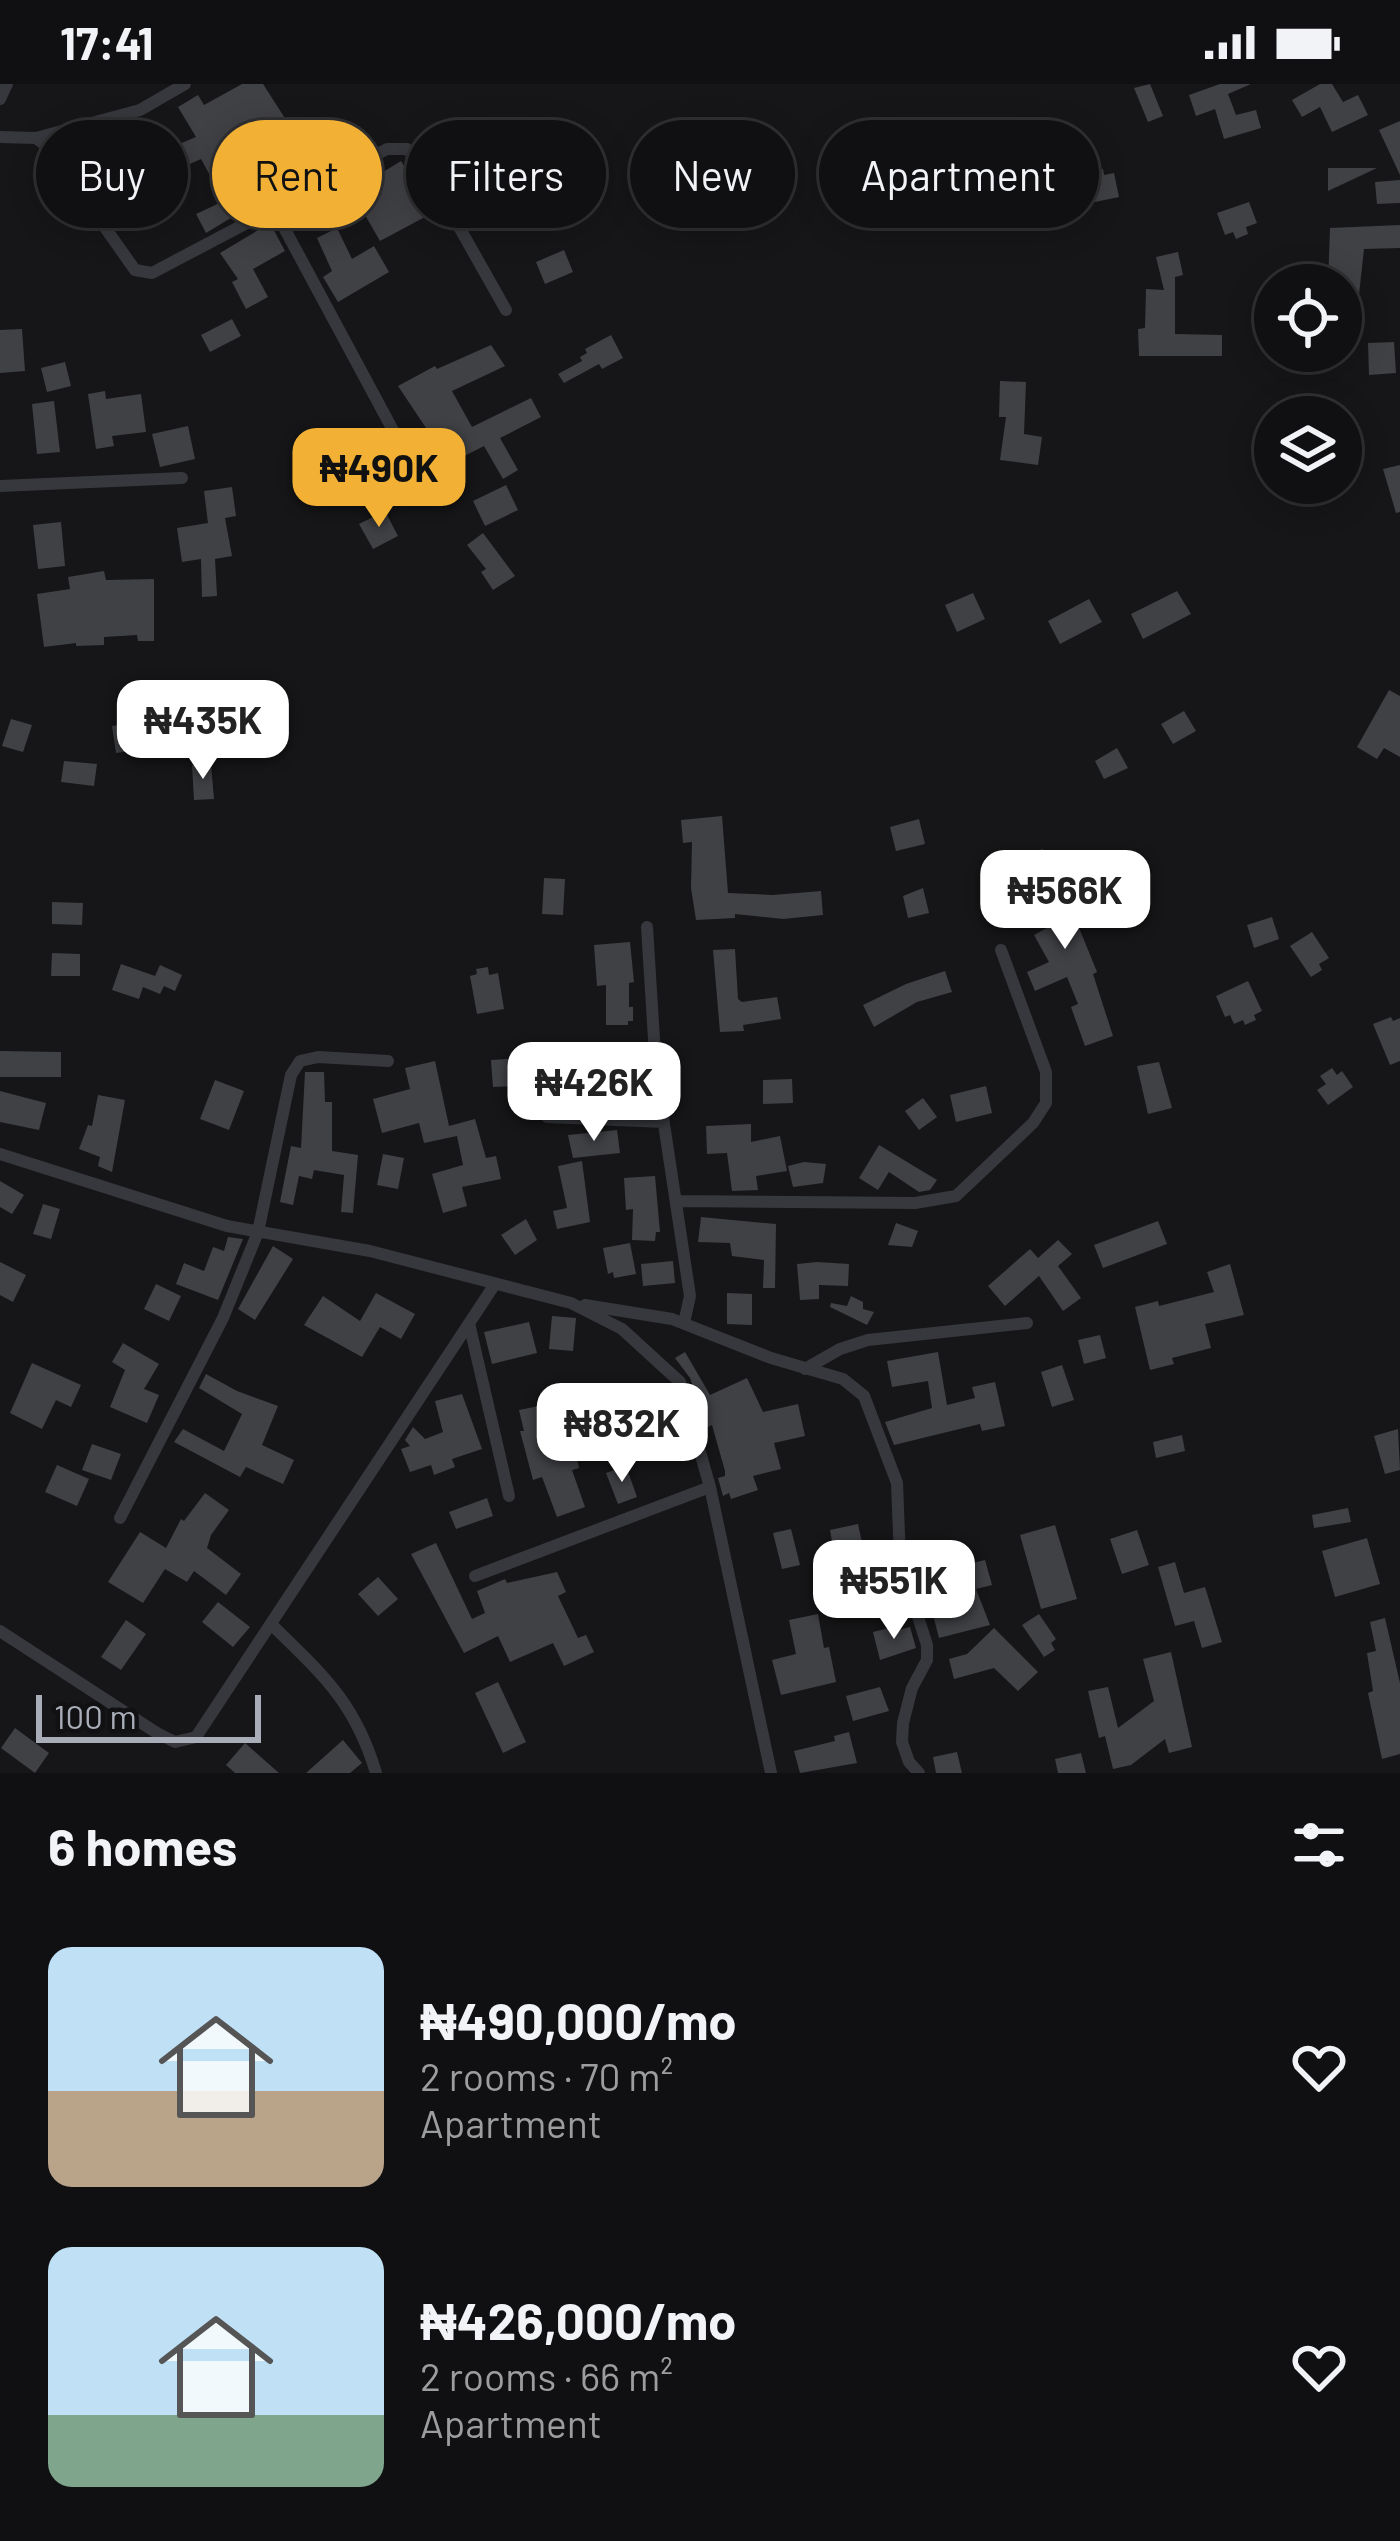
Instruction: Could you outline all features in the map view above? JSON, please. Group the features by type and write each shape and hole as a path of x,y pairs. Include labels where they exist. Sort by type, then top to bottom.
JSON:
{"street":[{"path":"0,99 7,84"},
{"path":"103,120 140,110 185,84"},
{"path":"0,136 36,138"},
{"path":"382,151 407,149 428,172 506,310"},
{"path":"106,228 135,270 152,273 238,228"},
{"path":"284,228 423,486"},
{"path":"0,486 182,478"},
{"path":"647,927 656,1071 690,1296 684,1323"},
{"path":"677,1201 915,1203 956,1196 1033,1123 1046,1102 1046,1072 1001,950"},
{"path":"120,1518 223,1318 258,1232 290,1075 300,1061 318,1057 388,1061"},
{"path":"547,1117 664,1122"},
{"path":"0,1154 227,1226 370,1251 571,1303 684,1323 805,1370 843,1379 864,1396 897,1483 900,1560 927,1645 927,1660 912,1688 903,1723 902,1742 919,1773"},
{"path":"0,1631 176,1742 196,1737 495,1284"},
{"path":"571,1303 622,1329 680,1382 710,1487 771,1773"},
{"path":"469,1323 508,1496"},
{"path":"805,1370 840,1348 868,1340 1027,1323"},
{"path":"476,1576 710,1487"},
{"path":"271,1624 335,1687 358,1723 376,1773"}],"building":[{"path":"242,84 263,84 286,120 212,120 212,179 201,159 188,165 188,140 196,137 178,107 198,95 204,105"},
{"path":"1150,84 1163,116 1148,122 1134,88"},
{"path":"1220,84 1251,84 1228,94 1236,115 1256,110 1261,128 1224,139 1215,109 1196,116 1189,95"},
{"path":"1320,84 1332,84 1343,102 1358,95 1368,115 1332,132 1320,107 1302,117 1292,100"},
{"path":"1400,121 1400,175 1379,130"},
{"path":"401,161 406,169 406,227 380,241 373,228 382,228 382,173"},
{"path":"1328,168 1377,168 1328,191"},
{"path":"1099,170 1104,175 1114,173 1119,197 1099,201"},
{"path":"1400,180 1400,203 1377,204 1375,182"},
{"path":"1249,202 1257,223 1236,239 1233,232 1225,235 1217,213"},
{"path":"212,207 214,228 206,233 196,214"},
{"path":"1400,225 1400,248 1364,249 1362,267 1329,264 1330,228"},
{"path":"262,228 273,228 285,251 253,269 268,297 246,309 232,282 238,279 220,253"},
{"path":"337,228 352,259 374,246 389,272 338,302 323,277 332,271 317,238"},
{"path":"564,250 573,272 545,284 536,262"},
{"path":"1178,252 1183,275 1175,277 1175,334 1222,335 1222,356 1139,356 1138,329 1145,328 1146,289 1164,290 1156,257"},
{"path":"232,319 241,336 210,352 201,335"},
{"path":"22,329 25,371 0,373 0,330"},
{"path":"611,335 623,358 602,369 599,364 564,383 558,374 582,361 585,349"},
{"path":"1394,342 1396,373 1369,375 1368,343"},
{"path":"491,345 505,366 452,391 472,427 531,398 541,417 500,438 518,470 503,479 484,446 441,468 431,449 438,446 398,386"},
{"path":"65,362 71,386 47,392 41,368"},
{"path":"1000,381 1026,382 1024,434 1042,437 1038,465 1000,460 1006,417 999,417"},
{"path":"105,391 106,399 141,394 146,432 112,436 114,446 96,449 88,394"},
{"path":"54,401 60,452 37,454 32,404"},
{"path":"188,426 195,459 160,467 152,434"},
{"path":"378,439 387,455 345,479 335,462"},
{"path":"1400,465 1400,512 1396,513 1383,469"},
{"path":"506,485 518,510 485,526 473,501"},
{"path":"232,487 236,516 225,518 232,556 215,559 217,596 202,597 201,559 182,562 177,528 208,523 204,491"},
{"path":"385,511 398,536 373,549 359,524"},
{"path":"61,522 65,566 38,569 33,525"},
{"path":"483,533 515,576 493,590 481,572 486,569 467,545"},
{"path":"104,571 106,580 154,579 154,641 138,641 137,635 104,637 104,645 44,647 37,594 70,589 68,577"},
{"path":"1177,591 1191,614 1143,639 1131,614"},
{"path":"973,593 985,619 957,632 945,605"},
{"path":"1089,599 1102,622 1060,644 1048,621"},
{"path":"1389,690 1400,696 1400,757 1384,748 1377,759 1357,747"},
{"path":"1184,711 1196,731 1173,744 1161,724"},
{"path":"11,719 32,725 23,752 2,746"},
{"path":"147,721 151,748 116,753 112,726"},
{"path":"1117,748 1128,768 1104,779 1095,761"},
{"path":"64,761 97,764 94,786 61,782"},
{"path":"211,764 214,799 194,800 192,765"},
{"path":"722,816 728,893 821,891 823,915 783,919 735,914 735,918 696,920 692,842 683,843 681,820"},
{"path":"919,819 925,844 896,851 890,827"},
{"path":"1043,849 1066,911 1071,908 1097,972 1093,974 1113,1036 1085,1046 1071,1007 1078,1004 1067,977 1035,991 1027,972 1049,962 1034,935 1058,922 1048,898 1031,905 1023,884 1027,882 1019,857"},
{"path":"544,878 565,879 563,915 542,914"},
{"path":"923,888 929,913 908,918 903,896"},
{"path":"52,902 83,903 82,925 52,924"},
{"path":"1272,917 1279,939 1254,948 1247,925"},
{"path":"1312,932 1329,958 1311,977 1290,946"},
{"path":"630,942 633,1021 606,1025 606,985 597,986 594,945"},
{"path":"735,949 738,999 777,997 781,1019 743,1025 744,1031 720,1032 713,950"},
{"path":"52,953 80,954 80,976 51,976"},
{"path":"121,964 155,976 160,965 182,975 175,991 164,986 160,994 143,987 139,999 112,990"},
{"path":"488,967 489,975 498,973 504,1009 477,1014 470,976"},
{"path":"945,971 952,992 917,1002 874,1027 863,1005"},
{"path":"1248,981 1262,1011 1254,1015 1256,1020 1234,1024 1230,1015 1225,1017 1216,996"},
{"path":"1391,1017 1393,1021 1400,1018 1400,1061 1390,1065 1373,1024"},
{"path":"0,1051 61,1052 61,1077 0,1077"},
{"path":"524,1058 528,1103 515,1104 514,1086 493,1087 491,1060"},
{"path":"435,1061 449,1126 475,1119 486,1158 496,1156 501,1179 462,1187 467,1206 443,1213 432,1174 463,1165 457,1136 424,1143 419,1123 382,1133 373,1099 410,1089 405,1068"},
{"path":"1159,1062 1172,1108 1148,1114 1137,1066"},
{"path":"639,1067 643,1100 615,1104 611,1070"},
{"path":"1332,1068 1337,1075 1342,1071 1353,1087 1328,1105 1317,1090 1326,1084 1320,1076"},
{"path":"305,1072 324,1072 325,1102 332,1102 332,1151 358,1155 353,1213 341,1212 344,1175 314,1170 312,1179 299,1176 293,1205 280,1202 291,1146 301,1148"},
{"path":"792,1079 793,1103 763,1104 763,1080"},
{"path":"215,1080 244,1091 229,1130 200,1119"},
{"path":"986,1086 992,1113 956,1122 950,1095"},
{"path":"0,1091 46,1103 39,1130 0,1122"},
{"path":"98,1095 125,1100 112,1172 98,1166 100,1157 79,1149 88,1125 92,1126"},
{"path":"923,1098 937,1117 919,1130 905,1111"},
{"path":"751,1124 751,1142 780,1136 787,1171 756,1176 758,1190 732,1191 727,1153 707,1154 706,1126"},
{"path":"617,1130 620,1153 573,1158 568,1135"},
{"path":"879,1145 937,1180 930,1190 919,1192 889,1172 878,1190 859,1178"},
{"path":"383,1154 404,1158 398,1189 377,1185"},
{"path":"582,1161 590,1222 557,1229 553,1211 567,1208 558,1166"},
{"path":"826,1164 823,1183 793,1187 788,1166"},
{"path":"655,1176 660,1232 655,1241 632,1240 633,1209 626,1210 624,1178"},
{"path":"0,1181 24,1195 12,1214 0,1207"},
{"path":"43,1204 60,1209 51,1239 33,1234"},
{"path":"701,1217 776,1224 775,1288 763,1288 764,1260 732,1256 730,1243 698,1242"},
{"path":"526,1219 537,1240 515,1255 501,1235"},
{"path":"1158,1221 1167,1244 1103,1268 1094,1245"},
{"path":"896,1223 918,1231 912,1247 888,1245"},
{"path":"228,1237 243,1239 218,1300 176,1284 184,1263 204,1271 213,1247 224,1251"},
{"path":"1058,1240 1072,1254 1058,1266 1081,1298 1063,1311 1039,1276 1005,1306 988,1286 1030,1249 1038,1258"},
{"path":"630,1243 636,1274 614,1278 613,1272 608,1274 603,1248"},
{"path":"273,1246 293,1259 255,1320 238,1309"},
{"path":"673,1261 675,1283 643,1286 641,1264"},
{"path":"0,1262 26,1275 13,1302 0,1295"},
{"path":"797,1264 849,1264 848,1286 819,1285 819,1299 800,1300"},
{"path":"1230,1264 1244,1315 1205,1324 1211,1348 1172,1358 1174,1364 1150,1370 1135,1307 1214,1292 1207,1272"},
{"path":"156,1284 181,1296 169,1321 144,1309"},
{"path":"376,1293 415,1314 401,1339 380,1327 362,1357 304,1325 323,1296 360,1321"},
{"path":"727,1293 752,1294 752,1325 727,1324"},
{"path":"851,1296 863,1302 863,1309 874,1312 867,1325 830,1307 831,1303 847,1306"},
{"path":"552,1316 576,1318 573,1351 549,1349"},
{"path":"529,1322 537,1353 492,1364 484,1332"},
{"path":"1100,1335 1106,1358 1084,1364 1078,1340"},
{"path":"123,1343 159,1364 144,1389 159,1395 147,1423 110,1407 125,1370 112,1362"},
{"path":"685,1352 710,1395 747,1378 763,1412 798,1404 805,1436 774,1443 781,1469 753,1476 758,1490 731,1499 729,1493 723,1496 718,1478 725,1471 712,1425 708,1427 690,1378 675,1358"},
{"path":"938,1352 947,1405 975,1398 972,1387 995,1382 1005,1426 982,1431 980,1424 894,1445 885,1422 932,1408 928,1381 892,1387 887,1361"},
{"path":"32,1363 81,1385 71,1407 56,1400 42,1429 10,1413"},
{"path":"1062,1365 1074,1400 1052,1407 1041,1372"},
{"path":"206,1374 278,1406 262,1445 294,1460 283,1484 246,1467 240,1477 174,1442 183,1429 224,1451 242,1414 199,1388"},
{"path":"462,1394 482,1449 452,1459 455,1467 434,1475 431,1465 410,1472 401,1449 410,1446 405,1440 413,1427 425,1439 443,1432 435,1401"},
{"path":"549,1404 553,1420 543,1422 549,1451 574,1445 579,1468 572,1470 585,1507 557,1517 542,1477 533,1480 520,1431 524,1431 519,1410"},
{"path":"638,1423 642,1441 612,1447 608,1430"},
{"path":"1398,1429 1400,1470 1385,1474 1374,1436"},
{"path":"1182,1435 1185,1451 1156,1458 1153,1442"},
{"path":"92,1444 121,1454 111,1480 82,1470"},
{"path":"57,1465 89,1479 77,1506 45,1492"},
{"path":"626,1466 637,1497 618,1504 606,1473"},
{"path":"205,1493 229,1510 207,1548 241,1574 226,1595 194,1571 187,1582 165,1569 143,1603 108,1582 140,1532 166,1548 181,1519"},
{"path":"487,1498 493,1516 456,1529 449,1512"},
{"path":"1348,1508 1351,1522 1314,1528 1312,1515"},
{"path":"858,1524 863,1547 834,1553 830,1530"},
{"path":"1055,1525 1077,1599 1041,1609 1020,1535"},
{"path":"791,1529 800,1565 782,1569 773,1533"},
{"path":"1137,1530 1149,1565 1122,1574 1110,1539"},
{"path":"1367,1538 1380,1584 1335,1597 1322,1551"},
{"path":"436,1543 472,1619 485,1613 477,1591 505,1579 507,1583 557,1572 566,1592 558,1596 578,1638 586,1635 594,1652 564,1666 553,1643 510,1662 498,1636 464,1653 411,1554"},
{"path":"842,1556 851,1594 823,1601 814,1563"},
{"path":"985,1560 992,1585 976,1589 990,1625 939,1638 932,1611 956,1601 948,1569"},
{"path":"1175,1562 1184,1593 1205,1587 1222,1642 1202,1648 1194,1621 1175,1626 1158,1567"},
{"path":"378,1577 398,1599 378,1616 358,1594"},
{"path":"218,1602 250,1627 233,1647 202,1622"},
{"path":"818,1614 836,1682 781,1695 772,1660 796,1654 789,1620"},
{"path":"1039,1614 1056,1639 1051,1643 1055,1650 1044,1657 1022,1625"},
{"path":"1385,1618 1400,1683 1400,1754 1382,1759 1368,1693 1373,1691 1367,1653 1376,1651 1370,1622"},
{"path":"126,1620 146,1634 121,1670 101,1657"},
{"path":"897,1626 898,1630 910,1627 916,1648 880,1660 873,1632"},
{"path":"994,1628 1038,1672 1018,1691 994,1668 954,1679 949,1659 967,1654"},
{"path":"1171,1652 1192,1747 1169,1753 1165,1739 1131,1765 1113,1769 1105,1736 1099,1738 1088,1691 1108,1687 1118,1728 1154,1701 1143,1659"},
{"path":"498,1682 526,1742 503,1753 475,1693"},
{"path":"880,1687 889,1711 853,1721 846,1696"},
{"path":"15,1728 49,1753 35,1773 1,1748"},
{"path":"849,1732 857,1763 800,1773 794,1751 835,1741 834,1736"},
{"path":"343,1740 362,1763 350,1773 306,1773"},
{"path":"245,1743 279,1773 235,1773 226,1765"},
{"path":"957,1752 962,1773 936,1773 933,1757"},
{"path":"1081,1753 1086,1773 1058,1773 1055,1759"}]}
